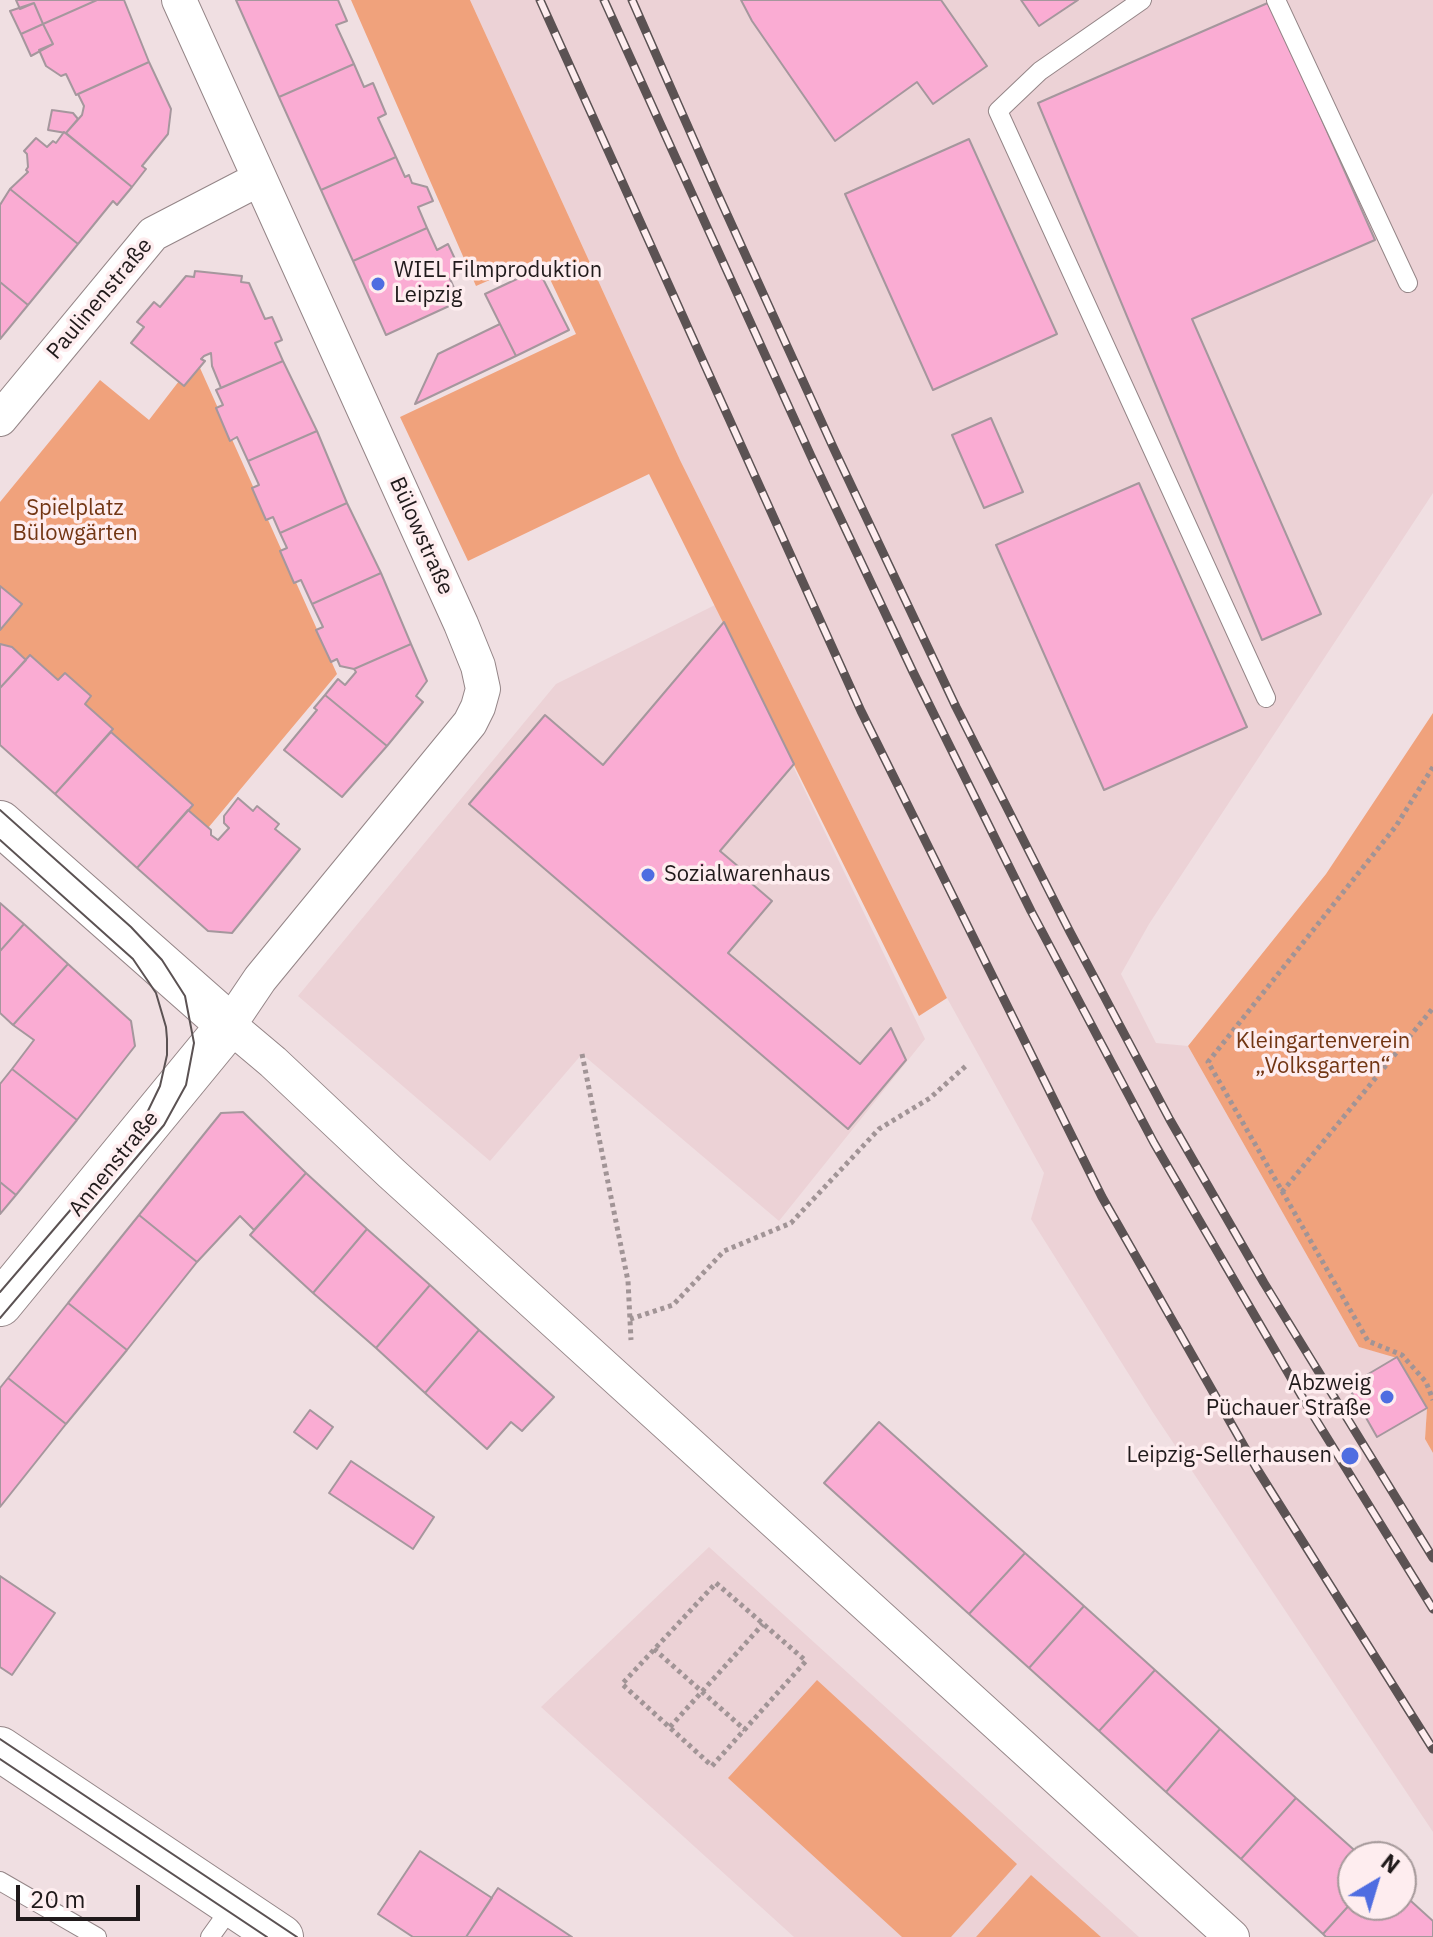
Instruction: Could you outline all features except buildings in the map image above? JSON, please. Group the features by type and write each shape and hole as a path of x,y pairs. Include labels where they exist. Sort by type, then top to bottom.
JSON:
{"main road":[{"path":"0,823 229,1025"},
{"name":"Annenstraße","path":"0,1304 229,1025"},
{"path":"0,1749 222,1921 281,1937"}],"street":[{"name":"Bülowstraße","path":"179,0 461,624 478,666 483,689 470,723 260,979 229,1025"},
{"name":"Paulinenstraße","path":"0,419 153,234 259,179"},
{"path":"229,1025 1232,1937"}],"lane":[{"path":"1142,0 1040,71 998,111 1266,698"},
{"path":"1276,0 1408,283"},
{"path":"0,1881 97,1937"}],"path":[{"path":"1433,767 1396,826 1208,1062 1368,1341 1402,1355 1426,1382 1433,1400"},
{"path":"1282,1192 1433,1008"},
{"path":"582,1054 628,1281 633,1393"},
{"path":"630,1319 673,1305 724,1251 791,1223 879,1129 930,1098 968,1064"},
{"path":"716,1583 806,1661 712,1766 622,1684 654,1649 716,1583"},
{"path":"670,1727 763,1624"},
{"path":"654,1649 745,1730"}],"shaded area":[{"path":"470,0 1433,0 1433,493 1149,924 1121,974 1156,1043 1188,1046 1359,1347 1397,1357 1427,1408 1425,1439 1433,1453 1433,1832 1152,1411 1031,1219 1044,1173 947,998 680,460"},
{"path":"715,605 925,1039 779,1221 582,1054 490,1161 298,996 556,684"},
{"path":"709,1547 1139,1937 794,1937 541,1707"}],"green space":[{"path":"351,0 470,0 680,460 947,998 919,1016 649,474 468,561 400,417 576,334 540,258 476,286"},
{"name":"Spielplatz Bülowgärten","path":"196,359 337,674 208,828 0,658 0,613 13,596 0,586 0,502 100,380 149,420"},
{"name":"Kleingartenverein „Volksgarten“","path":"1433,713 1433,1453 1425,1439 1427,1408 1397,1358 1359,1347 1188,1046 1326,874"},
{"path":"817,1680 1017,1864 951,1937 902,1937 728,1778"},
{"path":"1031,1875 1101,1937 976,1937"}],"tram line":[{"path":"0,810 131,927 162,960 185,996 194,1043 186,1085 164,1125 0,1318"},
{"path":"0,840 133,959 156,993 167,1039 160,1086 145,1117 91,1186 0,1292"},
{"path":"0,1739 297,1937"},
{"path":"0,1759 267,1937"}],"railway":[{"path":"540,0 861,711 1102,1197 1257,1469 1433,1749"},
{"path":"604,0 811,456 1031,911 1154,1143 1308,1407 1433,1609"},
{"path":"632,0 833,447 956,707 1070,932 1170,1120 1264,1283 1433,1558"}],"place":[{"name":"WIEL Filmproduktion Leipzig","path":"378,284"},
{"name":"Sozialwarenhaus","path":"648,875"},
{"name":"Abzweig Püchauer Straße","path":"1387,1397"},
{"name":"Leipzig-Sellerhausen","path":"1350,1456"}]}
